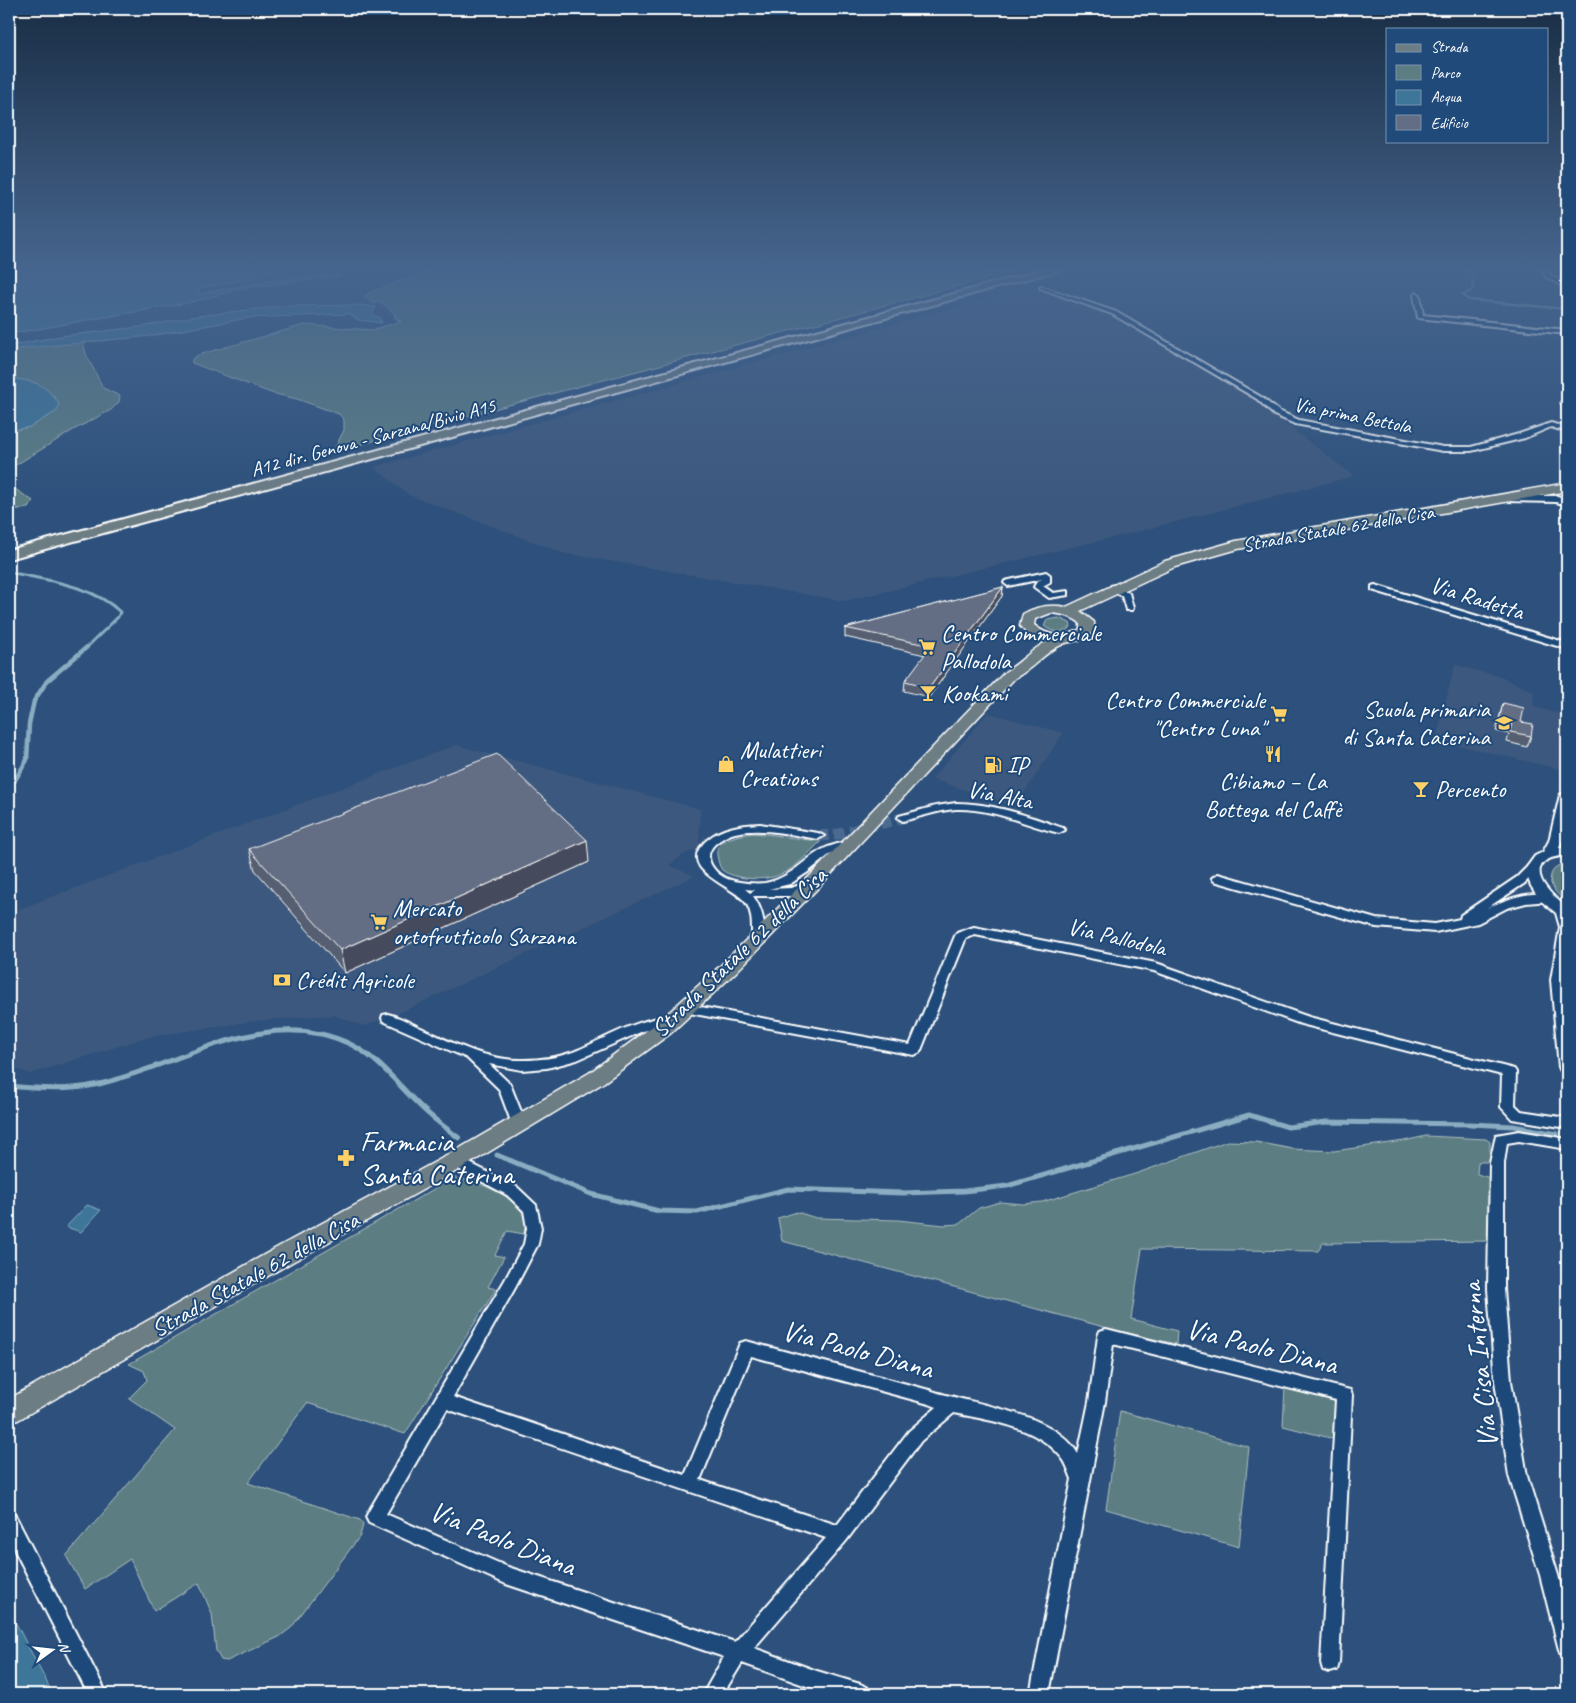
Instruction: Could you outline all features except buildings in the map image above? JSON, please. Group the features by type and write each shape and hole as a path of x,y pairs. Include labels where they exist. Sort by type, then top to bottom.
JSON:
{"highway":[{"path":"9,547 753,346"},
{"name":"A12 dir. Genova - Sarzana/Bivio A15","path":"9,555 774,346"}],"main road":[{"name":"Strada Statale 62 della Cisa","path":"1010,675 1012,668 1030,648 1031,630 1026,621 1032,614 1051,609 1068,611 1114,588 1170,564 1236,545 1567,489"},
{"name":"Strada Statale 62 della Cisa","path":"9,1412 286,1254 456,1162 596,1078 678,1014 758,940 1010,675 1019,670 1040,651 1062,639 1076,637 1084,633 1088,627 1086,622 1088,611 1092,605 1114,588"},
{"path":"1068,611 1079,615 1086,622"},
{"path":"1031,630 1048,638 1062,639"}],"street":[{"name":"Via prima Bettola","path":"1171,346 1259,398 1281,417 1298,422 1443,449 1471,450 1522,436 1551,424 1567,430"},
{"path":"1567,398 1565,402 1567,407"},
{"path":"1505,499 1557,499 1567,502"},
{"path":"1008,582 1046,575 1046,582 1040,583 1038,588 1052,596 1065,593"},
{"path":"1114,588 1126,595 1128,608"},
{"name":"Via Radetta","path":"1375,588 1567,646"},
{"path":"1548,855 1556,840 1567,795"},
{"name":"Via Alta","path":"903,818 934,809 957,806 980,807 1059,830"},
{"path":"758,940 759,924 756,910 750,898 708,871 702,860 705,849 713,838 727,833 754,828 769,828 818,836"},
{"path":"728,883 763,887 786,881 804,870 825,852 849,844"},
{"path":"1455,924 1480,906 1496,899 1522,880 1540,860 1548,855 1567,851"},
{"path":"1534,866 1533,876 1536,887 1545,898 1565,912 1567,927 1559,980 1567,1067"},
{"path":"1218,878 1376,923 1435,928 1474,920 1503,905 1545,898"},
{"path":"728,883 764,894 792,892 811,885"},
{"name":"Via Pallodola","path":"678,1014 914,1050 961,936 974,931 1156,967 1306,1020 1509,1072 1508,1107 1517,1115 1567,1123"},
{"path":"1559,980 1567,957"},
{"path":"388,1018 472,1057 515,1066 536,1066 573,1057 638,1028 678,1014"},
{"path":"472,1057 505,1087 519,1124"},
{"name":"Via Cisa Interna","path":"1567,1144 1519,1136 1501,1140 1497,1164 1496,1289 1502,1381 1518,1476 1549,1575 1567,1646"},
{"name":"Via Paolo Diana","path":"456,1162 512,1191 530,1209 534,1228 531,1244 376,1518 506,1575 860,1694"},
{"name":"Via Paolo Diana","path":"1040,1694 1096,1402 1106,1336 1344,1395 1330,1663"},
{"name":"Via Paolo Diana","path":"690,1483 746,1348 1030,1426 1050,1435 1069,1453 1081,1479"},
{"path":"442,1400 840,1535"},
{"name":"Via Paolo Diana","path":"712,1694 738,1652 840,1535 916,1436 951,1405"},
{"path":"9,1521 98,1694"}],"shaded area":[{"path":"813,346 1165,346 1249,396 1354,476 1144,530 845,601 563,553 409,495 374,467"},
{"name":"Scuola primaria di Santa Caterina","path":"1455,665 1498,676 1533,691 1534,707 1567,716 1567,730 1560,769 1436,740"},
{"name":"IP","path":"988,713 1063,733 1015,807 932,779"},
{"path":"456,745 700,809 699,848 684,854 669,865 694,876 388,1018 363,1026 334,1015 254,1021 148,1037 30,1074 9,1066 9,913"}],"green space":[{"path":"38,346 84,346 86,354 103,388 120,396 119,402 111,410 75,429 9,469 9,431 30,427 59,404 44,387 25,380 9,378 9,350"},
{"path":"228,346 730,346 343,449 335,448 344,430 344,420 339,414 297,399 271,393 192,363 192,359 198,355"},
{"path":"9,485 33,501 28,508 9,510"},
{"path":"1059,618 1070,623 1071,627 1065,631 1058,632 1044,626 1047,620"},
{"path":"752,833 821,841 796,865 773,877 758,879 742,878 722,870 717,853 720,845 730,838"},
{"path":"1567,861 1567,902 1555,892 1550,880 1554,870"},
{"path":"1426,1136 1486,1139 1490,1142 1490,1162 1478,1162 1477,1174 1490,1178 1490,1241 1323,1243 1318,1251 1142,1249 1131,1319 1177,1331 1176,1344 1119,1331 782,1241 778,1218 797,1212 816,1218 898,1220 944,1225 959,1224 979,1208 1000,1202 1023,1204 1042,1202 1138,1173 1227,1141 1256,1142 1292,1149 1334,1151"},
{"path":"453,1178 478,1183 512,1200 520,1208 523,1215 525,1222 524,1234 507,1231 495,1255 504,1257 488,1287 496,1289 405,1434 307,1403 248,1483 360,1520 363,1525 360,1536 291,1628 279,1637 227,1661 221,1660 216,1651 212,1614 199,1583 154,1611 130,1559 85,1589 66,1556 175,1430 129,1398 147,1380 144,1371 129,1364"},
{"path":"1285,1387 1333,1400 1337,1406 1334,1439 1283,1426"},
{"path":"1120,1411 1249,1447 1239,1547 1106,1509"}],"water":[{"path":"9,346 45,346 9,350"},
{"path":"9,378 25,380 44,387 59,404 57,411 30,427 9,431"},
{"path":"87,1205 101,1210 81,1232 66,1227"},
{"path":"9,1610 53,1694 9,1694"}],"waterway":[{"path":"9,572 53,581 83,590 96,595 120,612 118,617 85,649"},
{"path":"9,790 27,760 29,724 34,701 47,681 87,647"},
{"path":"9,1086 54,1089 77,1088 130,1075 192,1052 255,1034 287,1031 318,1033 350,1044 370,1057 426,1111 459,1138"},
{"path":"497,1155 591,1194 659,1211 697,1212 788,1189 902,1193 964,1191 1007,1186 1249,1115 1288,1127 1326,1122 1470,1124 1513,1126 1557,1134"}],"tunnel":[{"path":"818,836 835,835 903,818"}],"place":[{"name":"Centro Commerciale Pallodola","path":"927,647"},
{"name":"Kookami","path":"928,693"},
{"name":"Centro Commerciale \"Centro Luna\"","path":"1279,714"},
{"name":"Scuola primaria di Santa Caterina","path":"1504,723"},
{"name":"Cibiamo – La Bottega del Caffè","path":"1273,754"},
{"name":"Mulattieri Creations","path":"726,764"},
{"name":"IP","path":"993,765"},
{"name":"Percento","path":"1421,789"},
{"name":"Mercato ortofrutticolo Sarzana","path":"379,922"},
{"name":"Crédit Agricole","path":"282,980"},
{"name":"Farmacia Santa Caterina","path":"346,1158"}]}
